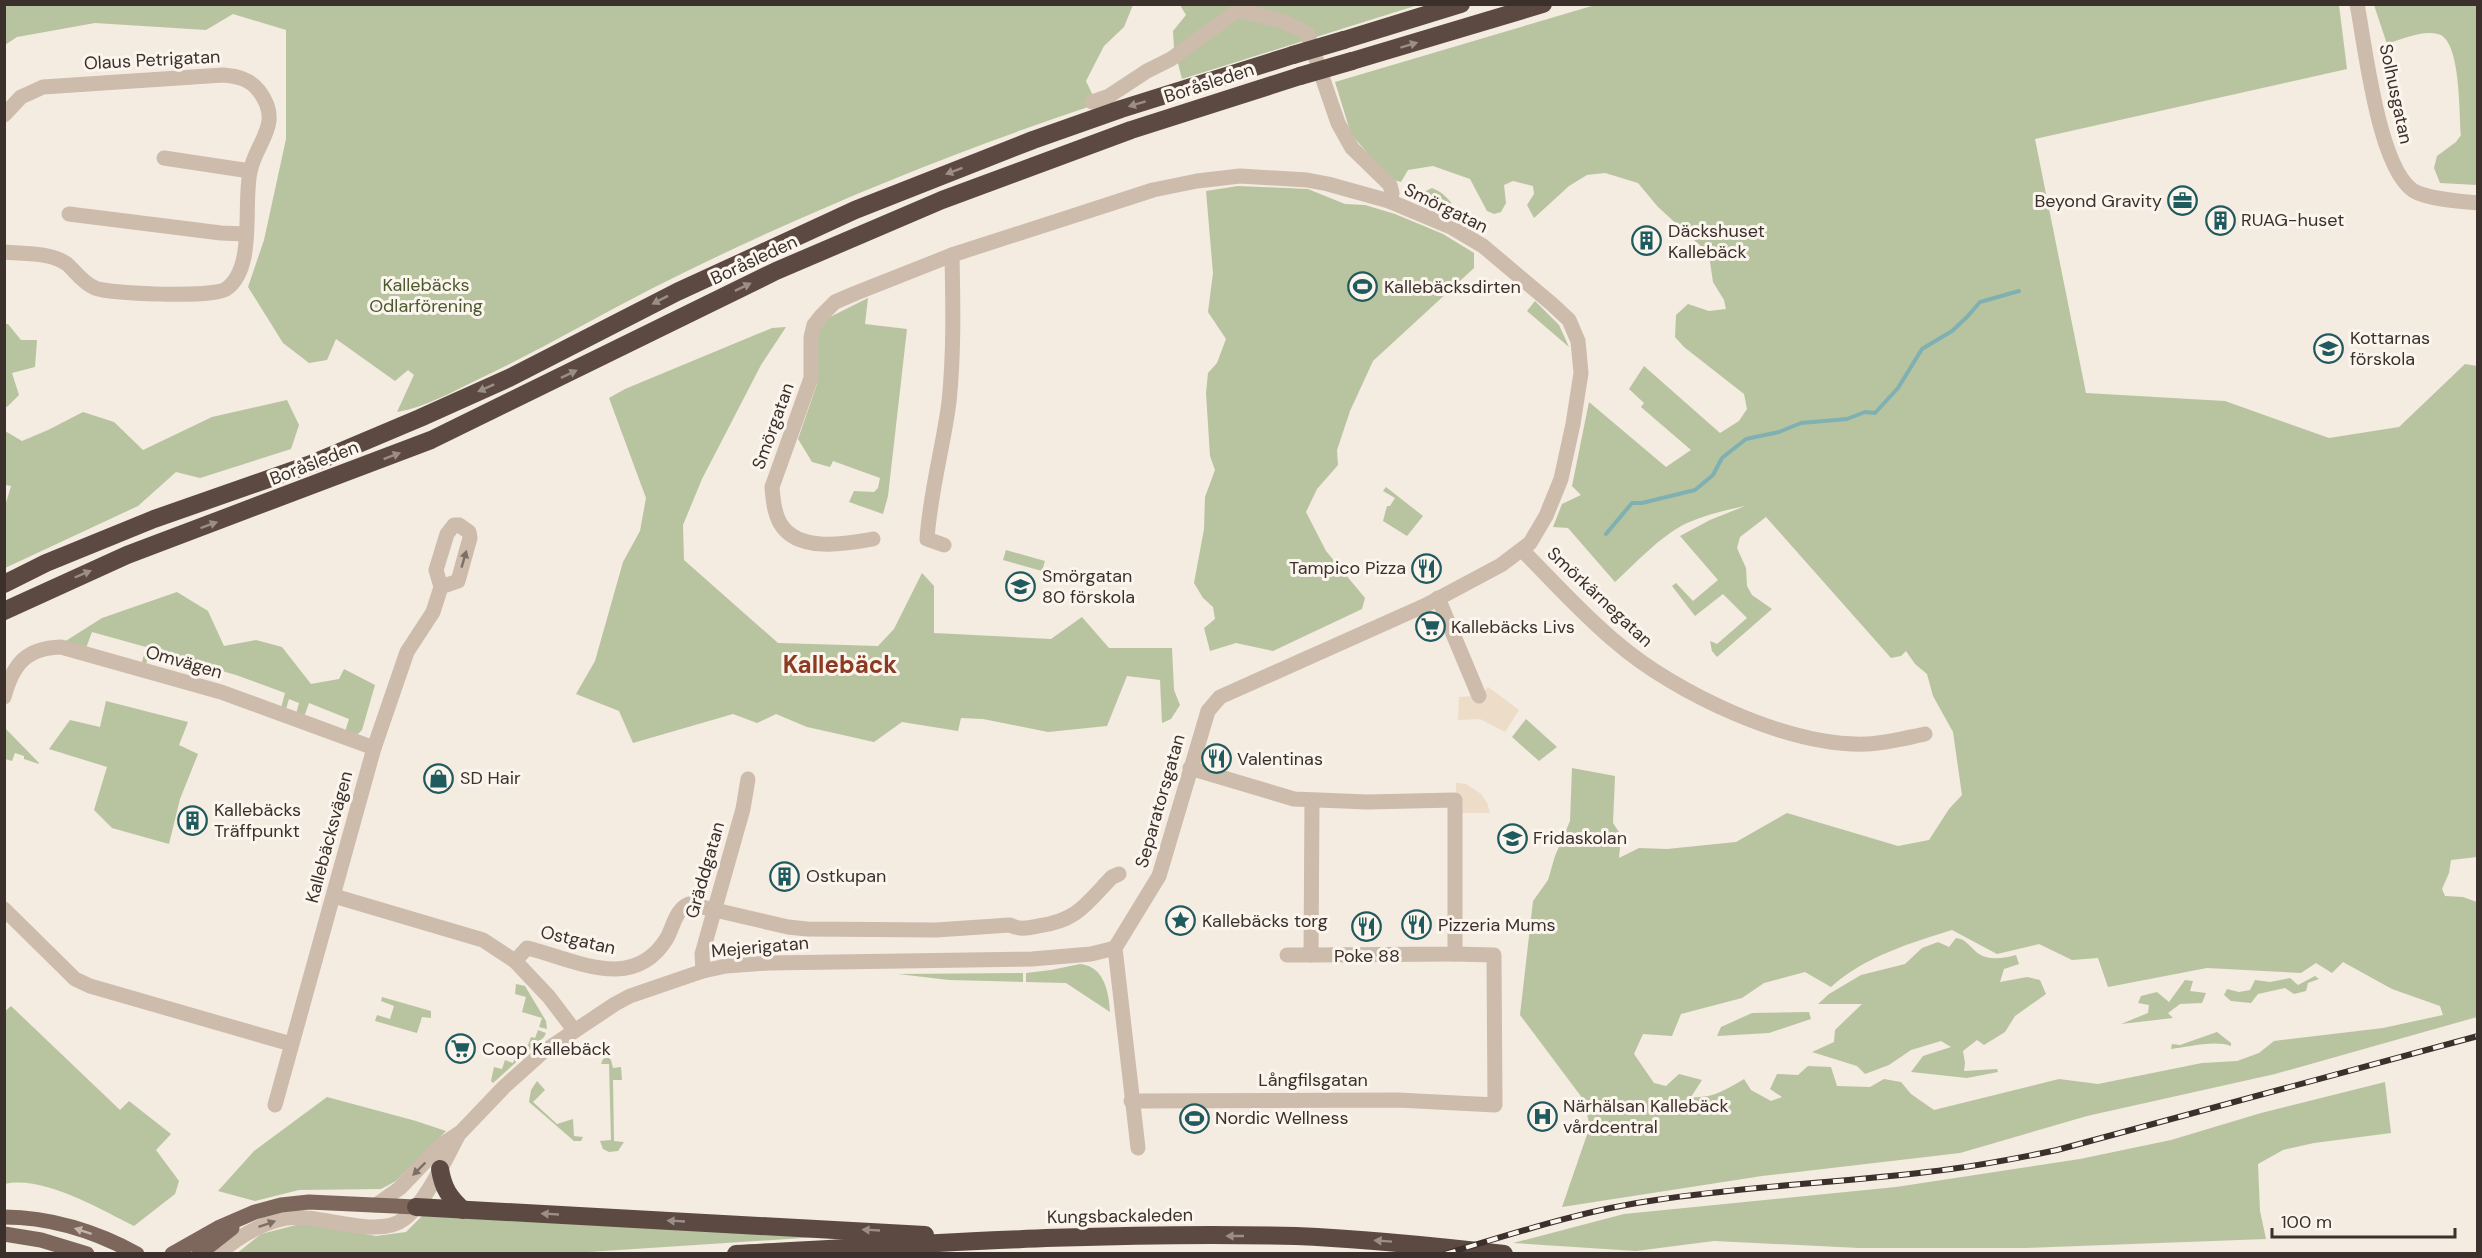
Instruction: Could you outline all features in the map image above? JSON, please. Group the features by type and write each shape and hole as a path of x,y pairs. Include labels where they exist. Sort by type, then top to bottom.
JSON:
{"highway":[{"name":"Boråsleden","path":"4,584 154,519 311,464 420,418 509,378 676,292 865,206 1033,140 1121,109 1461,4"},
{"name":"Boråsleden","path":"4,613 30,598 127,555 431,440 776,271 942,200 1121,134 1300,76 1544,4"},
{"path":"440,1169 442,1184 448,1196 463,1210"},
{"path":"416,1208 876,1230 992,1240"},
{"name":"Kungsbackaleden","path":"736,1254 992,1240 1144,1236 1294,1236 1419,1244 1504,1254"}],"main road":[{"path":"199,1254 241,1220 255,1212 281,1205 309,1202 416,1208"},
{"path":"4,1217 33,1219 75,1228 103,1237 137,1254"},
{"path":"172,1254 218,1228 241,1220"},
{"path":"4,1234 41,1240 87,1254"}],"street":[{"name":"Solhusgatan","path":"2357,4 2385,142 2397,172 2417,192 2478,203"},
{"path":"1092,102 1109,96 1147,71 1171,59 1238,7 1282,21 1307,33 1338,123 1352,148 1390,185 1392,193 1389,201"},
{"name":"Olaus Petrigatan","path":"4,115 21,97 43,87 223,75 239,77 257,89 266,102 269,113 266,134 250,171 245,254 240,274 227,288 216,293 107,291 88,285 65,263 56,259 4,252"},
{"path":"164,158 250,171"},
{"name":"Smörgatan","path":"873,539 840,546 809,542 795,536 781,525 774,506 772,487 811,378 811,337 814,325 836,302 952,255 1153,190 1214,178 1240,176 1307,180 1389,201 1441,223 1484,246 1553,305 1569,320 1575,330 1581,355 1581,373 1561,479 1546,516 1530,543 1522,550 1501,565 1438,598"},
{"path":"69,214 245,234"},
{"path":"944,545 927,539 949,402 953,322 952,255"},
{"name":"Smörkärnegatan","path":"1522,550 1617,644 1673,682 1720,707 1787,731 1827,741 1866,744 1889,742 1925,734"},
{"name":"Kallebäcksvägen","path":"275,1105 374,748 406,652 434,612 441,587"},
{"path":"1438,598 1479,696"},
{"name":"Separatorsgatan","path":"1115,948 1159,876 1208,711 1220,697 1438,598"},
{"name":"Omvägen","path":"4,697 12,674 22,660 34,651 61,647 221,692 374,748"},
{"path":"1190,768 1250,788 1294,799 1367,802 1455,800 1455,954 1287,955"},
{"name":"Gräddgatan","path":"703,971 702,954 743,809 748,779"},
{"path":"1311,955 1312,801"},
{"name":"Mejerigatan","path":"714,908 788,927 807,929 936,930 1010,926 1018,929 1061,922 1076,915 1112,877 1119,874"},
{"path":"334,896 483,940 515,961 549,997 574,1030"},
{"name":"Ostgatan","path":"515,961 527,948 607,970 626,969 643,964 657,951 665,942 684,906 697,904 714,908"},
{"path":"4,909 75,979 90,986 291,1044"},
{"path":"1115,948 1138,1148"},
{"name":"Mejerigatan","path":"376,1205 400,1188 441,1145 461,1132 543,1052 630,996 703,971 726,966 769,963 1032,959 1091,954 1115,948"},
{"name":"Långfilsgatan","path":"1131,1101 1398,1100 1495,1105 1494,955 1455,954"},
{"name":"Mejerigatan","path":"218,1254 251,1230 269,1222 288,1218 308,1217 376,1227 389,1227 402,1221 416,1208 461,1132"}],"green space":[{"name":"Kallebäcks Odlarförening","path":"5,4 1133,5 1124,27 1104,46 1086,81 1097,104 926,166 758,237 649,290 450,393 397,412 414,375 408,370 395,381 336,339 327,360 309,363 283,343 248,287 264,240 286,139 286,30 233,14 206,30 95,23 17,37 5,45"},
{"path":"1180,5 1418,5 1182,79 1174,48 1173,31 1186,15"},
{"path":"1595,5 2339,5 2347,69 2035,139 2086,393 2225,401 2329,438 2399,427 2465,364 2477,366 2477,857 2451,860 2449,873 2442,889 2445,896 2463,897 2477,902 2477,1017 2275,1074 2087,1116 1960,1153 1762,1176 1562,1207 1590,1126 1583,1099 1520,1015 1533,901 1548,880 1555,856 1570,821 1572,768 1615,776 1613,823 1621,835 1619,858 1639,848 1667,849 1736,842 1787,813 1898,846 1929,840 1949,809 1962,795 1953,732 1933,696 1927,674 1915,664 1906,651 1901,656 1891,658 1766,517 1740,537 1737,548 1746,568 1747,586 1752,595 1772,609 1717,657 1712,651 1710,641 1717,644 1747,618 1723,594 1695,616 1672,586 1676,583 1693,601 1718,580 1680,536 1710,520 1745,506 1708,515 1677,528 1649,550 1615,582 1568,528 1553,527 1562,504 1581,495 1572,486 1589,402 1666,467 1691,450 1641,407 1644,403 1629,389 1644,366 1720,433 1739,421 1747,409 1744,394 1684,347 1675,337 1676,315 1688,304 1709,311 1726,309 1724,300 1713,282 1710,262 1704,249 1658,207 1638,183 1605,173 1587,175 1569,186 1534,218 1527,205 1534,194 1533,186 1513,181 1504,185 1506,203 1501,212 1494,214 1487,211 1470,179 1433,166 1408,170 1401,182 1390,179 1351,134 1335,82","holes":["1952,930 1997,954 2039,944 2072,960 2098,958 2108,987 2207,968 2301,973 2316,963 2332,973 2343,962 2392,989 2440,1006 2443,1015 2383,1028 2274,1041 2259,1053 2237,1061 2202,1063 2098,1084 2059,1079 1934,1110 1911,1094 1901,1082 1884,1079 1870,1087 1837,1086 1831,1067 1808,1066 1798,1075 1777,1074 1770,1089 1782,1097 1771,1101 1751,1090 1744,1079 1713,1095 1691,1097 1702,1080 1679,1074 1666,1086 1654,1083 1634,1054 1643,1034 1672,1036 1681,1014 1742,998 1764,983 1805,972 1831,987 1844,976 1873,959"]},
{"path":"2374,5 2477,5 2477,185 2440,183 2434,168 2437,156 2456,142 2461,135 2455,63 2446,39 2438,34 2425,33 2387,44"},
{"path":"1238,186 1308,189 1345,204 1365,205 1395,214 1443,234 1474,253 1474,268 1373,361 1350,411 1337,450 1338,465 1317,489 1306,512 1326,551 1365,598 1362,609 1273,651 1236,643 1210,651 1204,628 1215,619 1213,607 1203,598 1194,583 1204,529 1205,497 1215,470 1210,456 1206,393 1208,373 1217,363 1226,339 1208,312 1213,273 1206,191"},
{"path":"1432,188 1448,199 1465,227 1437,214 1424,203 1423,196"},
{"path":"868,298 865,324 907,329 888,496 883,514 849,502 854,491 874,492 878,488 880,478 833,461 830,467 812,462 798,439 817,384 816,336 826,319"},
{"path":"1535,301 1559,325 1569,347 1527,311"},
{"path":"5,324 8,324 21,340 37,340 35,367 12,373 19,395 7,407 4,405"},
{"path":"786,327 761,365 702,479 683,525 684,560 778,643 878,646 894,629 922,573 934,586 934,633 1051,639 1082,617 1109,648 1172,648 1174,690 1180,705 1171,719 1162,723 1160,680 1127,676 1107,726 1048,732 983,719 961,718 958,731 902,722 874,742 807,727 776,714 757,723 733,714 633,743 619,711 576,694 595,661 623,562 640,531 646,498 609,398 625,389 772,328"},
{"path":"287,400 299,425 291,449 200,478 176,472 138,506 5,568 5,506 11,486 5,485 5,431 22,441 83,412 114,422 143,450 212,417"},
{"path":"1386,487 1423,516 1407,536 1383,521 1387,506 1390,506 1395,498 1383,491"},
{"path":"1006,550 1045,561 1042,571 1003,560"},
{"path":"177,592 208,611 224,646 256,640 282,647 311,684 339,679 344,669 375,685 362,730 358,734 345,732 349,719 309,703 304,717 296,714 299,703 289,699 286,709 281,708 285,693 236,675 150,650 146,664 142,662 146,647 92,632 86,648 64,642 102,618"},
{"path":"106,701 188,722 179,745 198,754 180,799 169,844 112,828 94,810 107,767 49,749 70,720 100,727"},
{"path":"1526,719 1557,747 1539,761 1512,737"},
{"path":"6,729 39,764 15,753 12,761 5,759"},
{"path":"1956,938 1963,940 1987,958 2016,955 2019,964 2004,969 2000,982 2027,977 2040,980 2046,994 2015,1016 2005,1032 1984,1045 1977,1040 1963,1051 1964,1071 1997,1069 1998,1072 1967,1078 1911,1072 1923,1056 1951,1047 1941,1041 1911,1050 1889,1065 1865,1074 1857,1066 1812,1052 1834,1042 1835,1030 1862,1004 1818,1004 1829,994 1861,975 1905,964 1922,948 1938,942 1949,947"},
{"path":"1080,964 1095,970 1104,981 1110,1012 1066,983 1026,982 1026,973"},
{"path":"1023,973 1023,982 949,980 898,974"},
{"path":"2315,976 2319,979 2308,983 2306,991 2294,994 2285,988 2258,994 2251,1003 2231,1001 2224,995 2227,989 2239,992 2250,990 2255,980 2270,982 2290,978 2298,985"},
{"path":"2185,980 2193,981 2190,991 2206,993 2202,1003 2180,1004 2168,1013 2173,1018 2121,1024 2148,1013 2149,1005 2138,1003 2141,996 2157,992 2169,1002"},
{"path":"516,984 525,986 546,1021 547,1029 539,1027 542,1018 522,1012 526,997 515,994"},
{"path":"382,997 431,1011 431,1018 422,1017 417,1033 375,1021 377,1015 390,1019 394,1006 381,1001"},
{"path":"11,1006 120,1110 129,1101 171,1134 156,1150 179,1181 175,1194 134,1226 71,1195 53,1189 36,1184 5,1184 4,1012"},
{"path":"1809,1012 1811,1019 1769,1033 1717,1036 1721,1027 1752,1013"},
{"path":"538,1030 546,1033 544,1037 493,1083 491,1081 494,1067 502,1069 505,1060 513,1063 520,1043 528,1045 531,1037 535,1038"},
{"path":"2217,1032 2231,1043 2231,1046 2209,1044 2171,1049 2172,1044 2180,1045"},
{"path":"608,1057 613,1068 621,1067 622,1080 613,1080 614,1141 624,1142 618,1151 609,1152 603,1149 600,1141 611,1140 609,1064 601,1064 603,1059"},
{"path":"537,1081 545,1090 533,1102 557,1124 573,1119 574,1136 583,1137 581,1141 574,1141 529,1102 531,1090"},
{"path":"2385,1082 2391,1133 2314,1143 2283,1150 2258,1164 2260,1211 2266,1239 2025,1248 1859,1248 1714,1241 1636,1251 1513,1243 1624,1214 1896,1187 2080,1159 2171,1140 2261,1113"},
{"path":"327,1097 446,1131 396,1181 381,1189 299,1190 255,1201 218,1191 254,1151"},
{"path":"422,1216 818,1237 558,1254 236,1254 261,1234 304,1223 376,1236 406,1232"}],"shaded area":[{"path":"1488,687 1519,710 1505,732 1480,719 1458,720 1459,697 1479,696"},
{"path":"1456,783 1466,784 1481,794 1490,813 1456,813"}],"waterway":[{"path":"1606,534 1632,503 1642,503 1695,490 1713,475 1722,458 1746,439 1779,432 1801,423 1847,419 1865,412 1875,413 1898,388 1922,349 1952,331 1980,302 2019,291"}],"railway":[{"path":"1445,1254 1550,1223 1629,1204 1724,1191 1943,1170 2057,1150 2478,1036"}],"place":[{"name":"Beyond Gravity","path":"2183,201"},
{"name":"RUAG-huset","path":"2220,220"},
{"name":"Däckshuset Kallebäck","path":"1647,241"},
{"name":"Kallebäcksdirten","path":"1363,287"},
{"name":"Kottarnas förskola","path":"2329,348"},
{"name":"Tampico Pizza","path":"1427,568"},
{"name":"Smörgatan 80 förskola","path":"1021,586"},
{"name":"Kallebäcks Livs","path":"1430,627"},
{"name":"Valentinas","path":"1216,759"},
{"name":"SD Hair","path":"439,778"},
{"name":"Kallebäcks Träffpunkt","path":"193,820"},
{"name":"Fridaskolan","path":"1512,838"},
{"name":"Ostkupan","path":"785,876"},
{"name":"Kallebäcks torg","path":"1181,921"},
{"name":"Pizzeria Mums","path":"1417,925"},
{"name":"Poke 88","path":"1367,927"},
{"name":"Coop Kallebäck","path":"461,1049"},
{"name":"Närhälsan Kallebäck vårdcentral","path":"1542,1116"},
{"name":"Nordic Wellness","path":"1194,1118"}],"district":[{"name":"Kallebäck","path":"840,665"}]}
